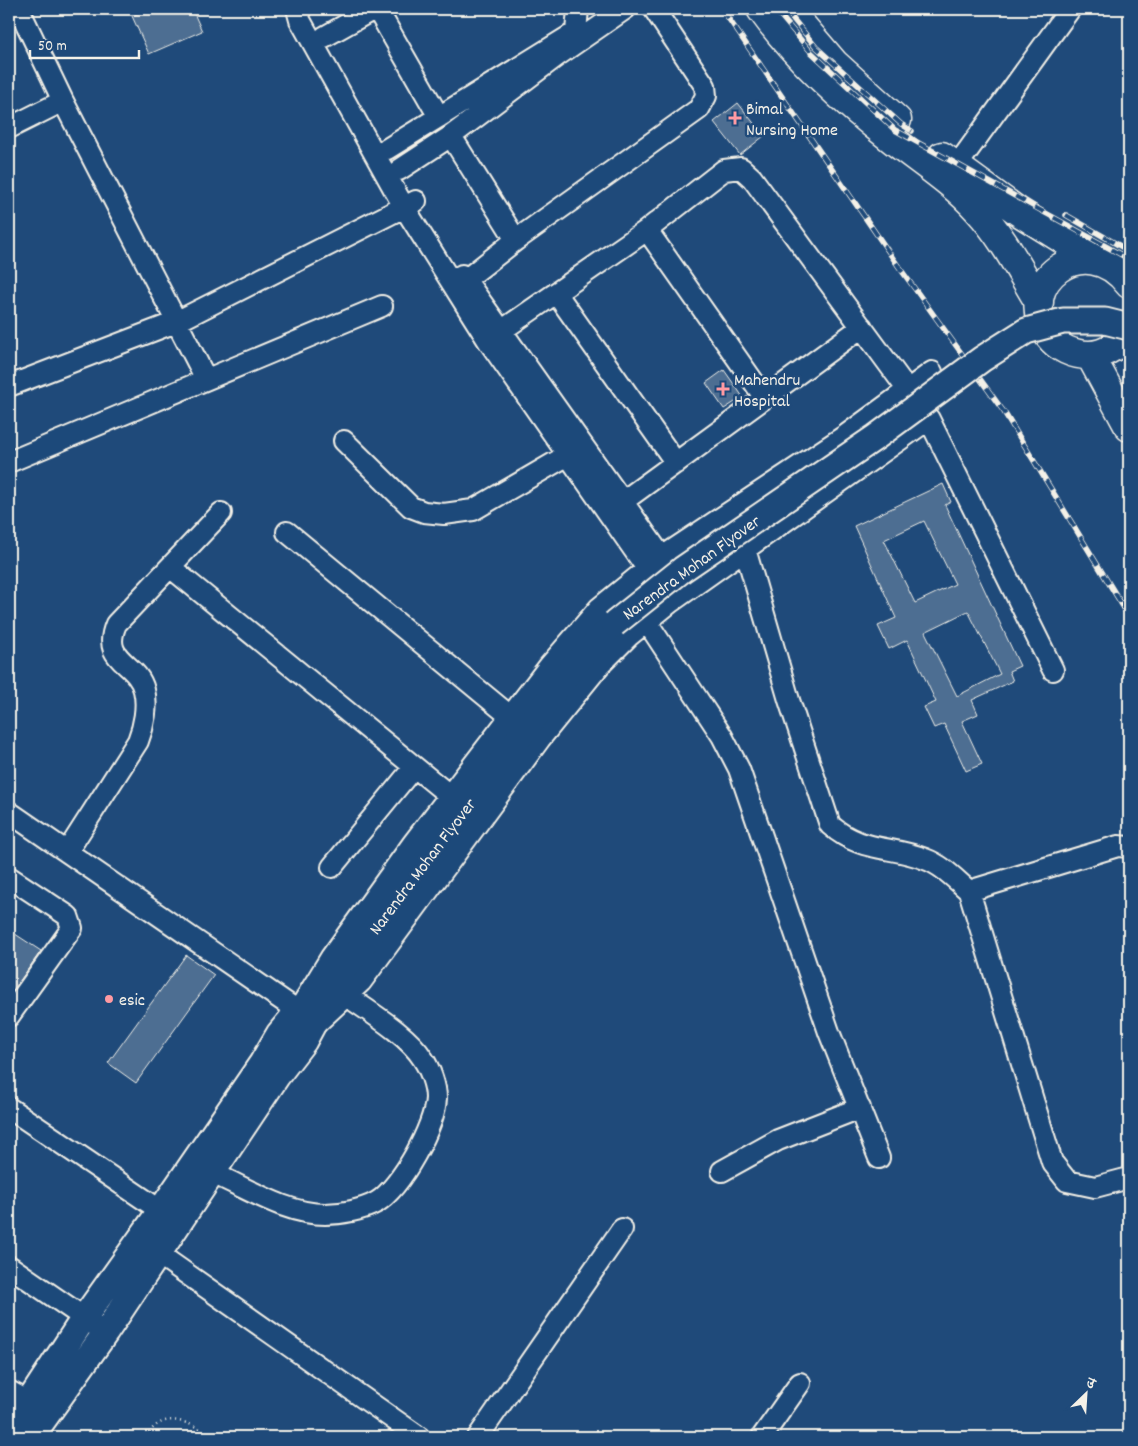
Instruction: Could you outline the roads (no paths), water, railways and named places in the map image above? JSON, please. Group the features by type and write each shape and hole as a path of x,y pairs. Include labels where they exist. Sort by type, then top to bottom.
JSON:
{"highway":[{"path":"761,9 778,33 838,96 951,185 978,209 994,229 1039,302"},
{"path":"788,9 835,64 883,109 956,167 1019,212 1094,259 1108,264 1120,272 1129,284"},
{"path":"1094,259 1078,260 1063,265 1051,274 1043,287 1039,302 1040,316 1044,329 1052,340 1063,349 1076,354 1090,355 1115,346 1128,336"},
{"path":"1090,355 1129,427"}],"main road":[{"name":"Narendra Mohan Flyover","path":"304,1020 342,987 565,678 614,624 683,569 876,437 982,359 1026,330 1063,322 1105,321 1128,336"},
{"path":"9,1432 84,1318 170,1216 212,1172 276,1076 304,1041 304,1020 279,1034 170,1216 157,1253 106,1332 29,1402"},
{"path":"29,1402 31,1437"}],"street":[{"path":"19,9 62,101 206,380"},
{"path":"297,9 300,20 410,204 489,342 568,455 679,597"},
{"path":"306,9 324,37 399,170 410,204 622,502 654,563"},
{"path":"324,37 376,9 439,117"},
{"path":"387,149 576,32 578,9"},
{"path":"399,170 451,136 557,56 625,9"},
{"path":"465,280 516,240 699,109 706,96 705,86 654,9"},
{"path":"956,167 1070,9"},
{"path":"9,128 62,101"},
{"path":"451,136 516,240"},
{"path":"501,331 647,230 724,170 740,168 752,178 929,419 1052,670"},
{"path":"9,386 176,322 410,204"},
{"path":"647,230 765,398"},
{"path":"556,293 676,463"},
{"path":"9,462 382,306"},
{"path":"622,502 862,328"},
{"path":"9,812 304,1020 331,957 510,716 599,608 654,563 846,435 932,372"},
{"path":"342,987 361,982 540,739 600,665 647,622 679,597 929,419"},
{"path":"344,442 412,507 424,512 437,513 472,510 568,455"},
{"path":"67,852 138,740 143,728 144,690 140,682 114,652 110,637 116,624 221,513"},
{"path":"287,532 510,716"},
{"path":"745,549 789,700 830,826 853,842 933,862 969,891 1052,1162 1067,1181 1095,1187 1129,1178"},
{"path":"170,567 449,796"},
{"path":"647,622 722,736 739,769 829,1032 879,1158"},
{"path":"332,867 414,767"},
{"path":"969,891 1118,846 1129,847"},
{"path":"9,877 68,916 72,928 11,1008"},
{"path":"212,1172 296,1210 325,1214 355,1210 377,1202 392,1188 426,1132 435,1110 434,1085 424,1059 410,1044 342,987"},
{"path":"9,1108 170,1216"},
{"path":"722,1171 778,1140 860,1108"},
{"path":"478,1437 622,1229"},
{"path":"157,1253 419,1437"},
{"path":"9,1266 106,1332"},
{"path":"762,1437 800,1383"}],"railway":[{"path":"722,9 899,267 1004,412 1124,608 1129,620"},
{"path":"775,9 811,52 895,130 1129,259"},
{"path":"785,9 816,47 901,124 912,131"},
{"path":"1066,215 1129,251"}],"place":[{"name":"Bimal Nursing Home","path":"735,118"},
{"name":"Mahendru Hospital","path":"723,389"},
{"name":"esic","path":"109,999"}]}
